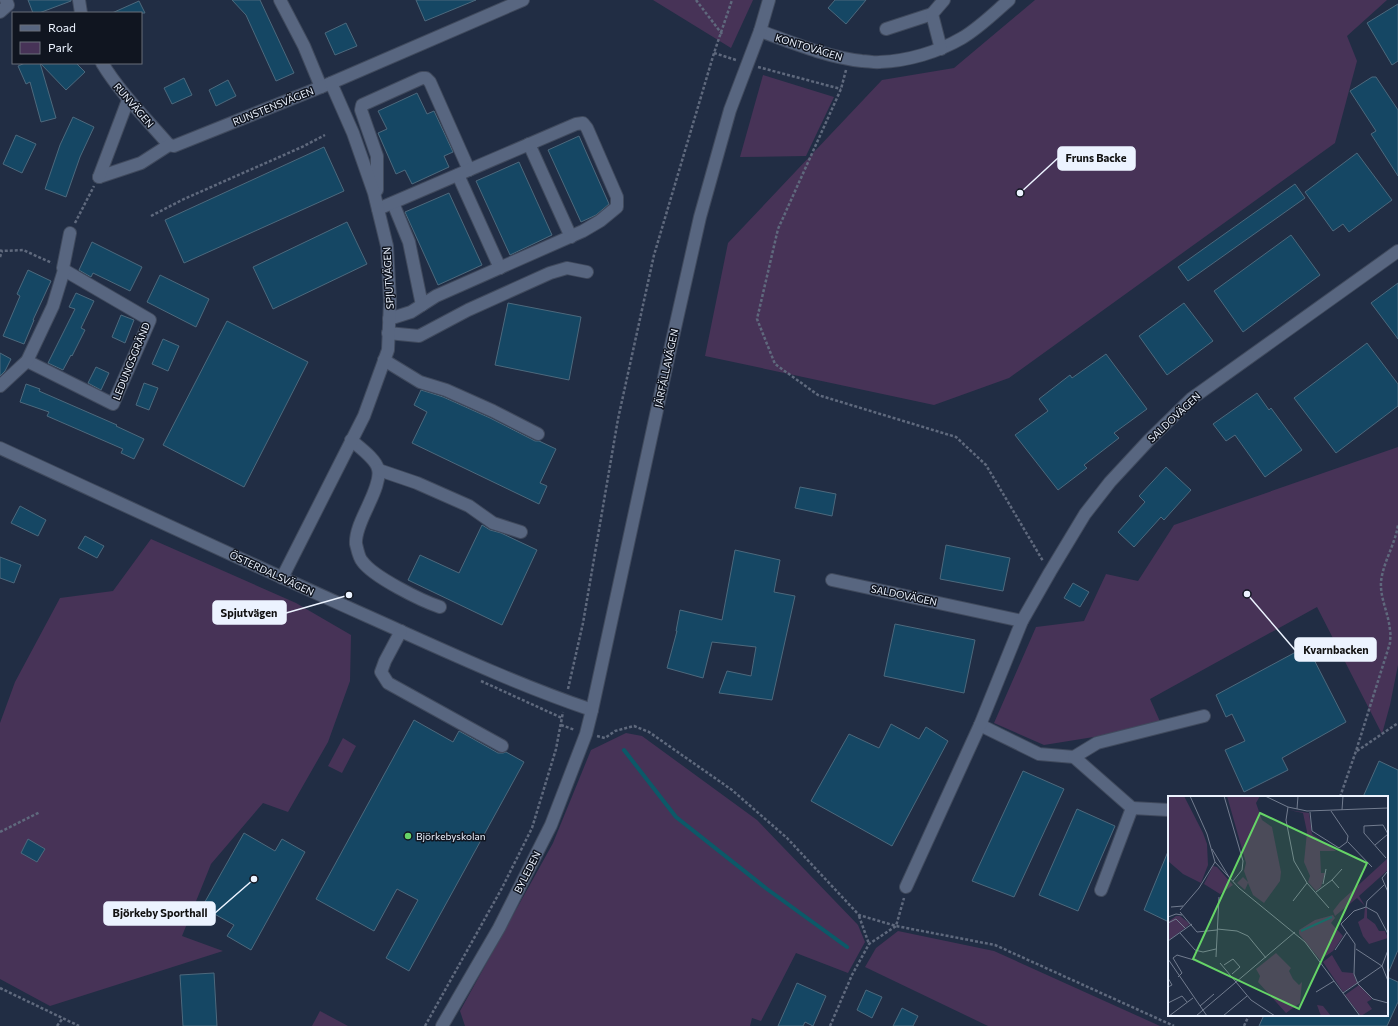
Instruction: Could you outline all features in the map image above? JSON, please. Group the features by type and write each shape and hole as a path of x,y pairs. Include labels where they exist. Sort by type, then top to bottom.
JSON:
{"street":[{"path":"0,12 8,5 6,0"},
{"path":"79,0 81,12"},
{"name":"SPJUTVÄGEN","path":"280,0 353,133 374,192 387,246 390,302 388,350 364,416 282,578"},
{"name":"RUNSTENSVÄGEN","path":"99,177 141,164 169,145 174,146 326,85 523,0"},
{"name":"JÄRFÄLLAVÄGEN","path":"592,710 700,217 730,110 760,32 769,0"},
{"name":"JÄRFÄLLAVÄGEN","path":"760,32 777,0"},
{"path":"886,29 932,14 944,0"},
{"name":"KONTOVÄGEN","path":"760,32 818,52 848,59 880,63 910,58 941,49 962,38 1009,0"},
{"path":"932,14 941,49"},
{"name":"RUNVÄGEN","path":"103,64 110,78 128,100 169,145"},
{"path":"374,192 377,190 377,156 361,110 362,105 422,78 426,78 430,82 500,268"},
{"path":"99,177 128,100"},
{"path":"378,209 576,124 583,123 587,128 618,197 617,206 600,221 570,237 436,296 411,312 389,319"},
{"path":"529,144 570,237"},
{"path":"393,203 408,242 422,305"},
{"path":"0,386 27,361 53,306 64,269 70,233"},
{"name":"SALDOVÄGEN","path":"906,887 980,725 1022,621 1085,514 1110,482 1190,399 1398,251"},
{"path":"388,332 419,336 468,310 550,273 567,268 587,272"},
{"name":"LEDUNGSGRÄND","path":"27,361 113,404 150,320 64,269"},
{"path":"384,360 420,382 446,390 493,411 538,434"},
{"path":"351,440 375,462 379,470 376,490 358,530 356,544 362,561 375,574 407,593 426,603 440,607"},
{"name":"ÖSTERDALSVÄGEN","path":"0,448 401,631 524,685 592,710"},
{"path":"379,470 417,483 469,506 493,523 521,532"},
{"name":"SALDOVÄGEN","path":"832,580 1022,621"},
{"path":"401,631 385,661 381,672 388,683 502,746"},
{"name":"BYLEDEN","path":"442,1026 499,928 551,826 586,734 592,710"},
{"path":"980,725 1039,754 1074,756 1097,743 1204,716"},
{"path":"1074,756 1132,808 1168,810"},
{"path":"1101,890 1132,808"}],"path":[{"path":"696,0 722,34"},
{"path":"425,1026 502,888 532,828 556,749 583,623 618,419 654,255 714,53 722,34 732,0"},
{"path":"714,53 748,64 841,89"},
{"path":"847,64 841,89 778,229 757,319 775,364 818,396 956,436 986,465 1050,572"},
{"path":"151,216 184,199 302,147 325,135"},
{"path":"70,233 99,177"},
{"path":"0,257 1,251 23,250 64,269"},
{"path":"1340,796 1356,752 1390,644 1390,630 1382,600 1381,582 1385,564 1396,535 1398,525"},
{"path":"1356,752 1398,723"},
{"path":"561,725 586,734 605,738 615,731 634,726 649,732 732,790 782,833 859,915 869,944"},
{"path":"0,832 40,812"},
{"path":"830,1026 852,975 869,944 896,926 906,887"},
{"path":"859,915 896,926 995,945 1174,1026"},
{"path":"0,988 79,1026"},
{"path":"1244,1026 1249,1016"},
{"path":"57,1026 63,1018"}],"green space":[{"path":"653,0 753,0 731,48"},
{"path":"1035,0 1387,0 1347,36 1357,61 1335,143 1009,378 934,405 705,356 728,243 882,80 954,68"},
{"path":"763,75 834,97 806,156 740,157"},
{"path":"1398,447 1398,665 1390,705 1382,734 1317,607 1150,699 1162,726 1044,745 994,723 1036,627 1084,621 1106,574 1138,581 1174,525"},
{"path":"151,539 296,603 351,635 350,681 328,742 288,812 263,803 211,864 182,936 223,951 50,1006 0,979 0,723 15,682 60,598 113,591"},
{"path":"626,733 642,736 757,820 858,925 865,942 848,973 796,953 761,1021 752,1018 750,1026 465,1026 460,1011 553,843 591,750"},
{"path":"343,738 356,746 342,773 328,766"},
{"path":"898,931 994,951 1160,1026 988,1026 865,967 876,948"},
{"path":"320,1011 348,1026 312,1026"}],"building":[{"path":"28,0 71,0 42,12 33,12"},
{"path":"232,0 260,0 294,73 276,81 246,15"},
{"path":"416,0 476,0 425,21"},
{"path":"835,0 866,0 846,24 828,8"},
{"path":"139,1 145,13 142,12 114,12"},
{"path":"1398,4 1398,61 1392,65 1367,23"},
{"path":"346,23 357,46 335,55 325,33"},
{"path":"23,64 40,64 56,118 41,122 30,82 26,84 18,66"},
{"path":"41,64 77,64 85,72 66,90"},
{"path":"1372,77 1376,77 1398,110 1398,176 1371,134 1376,131 1350,91"},
{"path":"184,78 192,95 172,104 164,88"},
{"path":"228,80 236,96 216,106 209,90"},
{"path":"417,93 427,114 434,111 453,152 444,156 449,167 412,184 405,170 396,174 378,133 387,129 378,111"},
{"path":"73,117 94,127 80,157 66,197 45,189 60,145"},
{"path":"16,135 36,144 22,173 3,164"},
{"path":"579,136 609,204 596,215 581,222 548,150"},
{"path":"324,147 344,191 184,263 165,220"},
{"path":"1357,153 1392,200 1349,232 1343,224 1333,231 1305,192"},
{"path":"519,162 552,235 510,255 476,181"},
{"path":"1295,184 1305,198 1188,281 1178,267"},
{"path":"449,193 482,265 438,285 405,212"},
{"path":"347,222 367,264 273,309 253,267"},
{"path":"1291,235 1320,275 1243,332 1214,291"},
{"path":"92,242 142,267 130,291 93,273 91,277 79,270"},
{"path":"28,270 51,281 24,344 3,336 20,296 17,294"},
{"path":"160,275 209,299 196,327 147,302"},
{"path":"1398,283 1398,339 1371,303"},
{"path":"76,293 94,301 81,328 85,330 63,370 48,363 75,309 69,307"},
{"path":"508,303 581,317 569,380 495,365"},
{"path":"1184,303 1213,341 1167,375 1139,336"},
{"path":"121,315 134,320 125,343 112,337"},
{"path":"227,321 308,362 244,487 163,445"},
{"path":"163,339 179,346 168,371 152,364"},
{"path":"1367,343 1398,384 1398,406 1336,453 1294,398"},
{"path":"0,353 11,359 5,371 0,376"},
{"path":"1106,354 1147,409 1114,433 1119,438 1084,465 1087,468 1058,490 1015,435 1048,411 1039,399 1070,375 1072,378"},
{"path":"96,367 109,373 101,390 88,383"},
{"path":"144,383 158,388 149,410 136,405"},
{"path":"26,384 40,389 39,391 117,425 116,426 144,439 134,459 121,453 123,449 47,416 49,412 20,402"},
{"path":"421,390 443,397 490,418 535,441 539,441 556,449 540,483 547,486 539,504 412,443 427,412 414,405"},
{"path":"1257,393 1269,410 1271,408 1302,450 1265,477 1235,435 1226,441 1213,424"},
{"path":"1166,467 1191,490 1164,520 1161,517 1134,547 1118,532 1145,502 1139,496"},
{"path":"800,487 836,494 832,516 795,508"},
{"path":"20,506 46,520 38,536 11,523"},
{"path":"482,525 490,530 501,533 537,550 502,625 408,580 420,555 459,573"},
{"path":"85,536 104,546 97,558 78,548"},
{"path":"946,545 1010,558 1003,591 940,579"},
{"path":"735,550 780,560 774,592 795,596 772,700 719,693 727,671 751,676 756,647 712,642 703,678 667,668 677,631 680,610 722,620"},
{"path":"0,557 21,565 14,583 0,578"},
{"path":"1073,583 1089,592 1080,607 1064,598"},
{"path":"895,624 975,640 964,693 884,676"},
{"path":"1307,646 1346,722 1282,758 1288,770 1244,792 1225,750 1245,741 1232,714 1226,717 1216,695"},
{"path":"414,720 453,742 459,731 498,753 506,752 524,762 409,971 386,958 418,900 397,889 374,931 316,899"},
{"path":"891,724 919,739 926,727 948,741 892,846 811,801 849,734 879,748"},
{"path":"1379,761 1398,770 1398,950 1388,974 1388,796 1363,796"},
{"path":"1023,771 1064,789 1014,897 972,881"},
{"path":"1077,809 1115,826 1078,911 1039,895"},
{"path":"244,833 275,851 282,839 305,852 251,950 227,936 234,925 202,907"},
{"path":"28,839 45,849 37,862 21,853"},
{"path":"1168,851 1168,922 1144,910"},
{"path":"214,973 217,1026 183,1026 180,975"},
{"path":"1388,977 1398,982 1398,1002 1387,1026 1259,1026 1264,1016 1388,1016"},
{"path":"797,983 826,996 813,1026 805,1022 803,1026 778,1026"},
{"path":"866,990 882,997 872,1018 857,1010"},
{"path":"902,1008 918,1016 913,1026 893,1026"}],"waterway":[{"path":"624,750 676,817 767,889 847,947"}],"place":[{"name":"Fruns Backe","path":"1020,193"},
{"name":"Kvarnbacken","path":"1247,594"},
{"name":"Spjutvägen","path":"349,595"},
{"name":"Björkebyskolan","path":"408,836"},
{"name":"Björkeby Sporthall","path":"254,879"}]}
